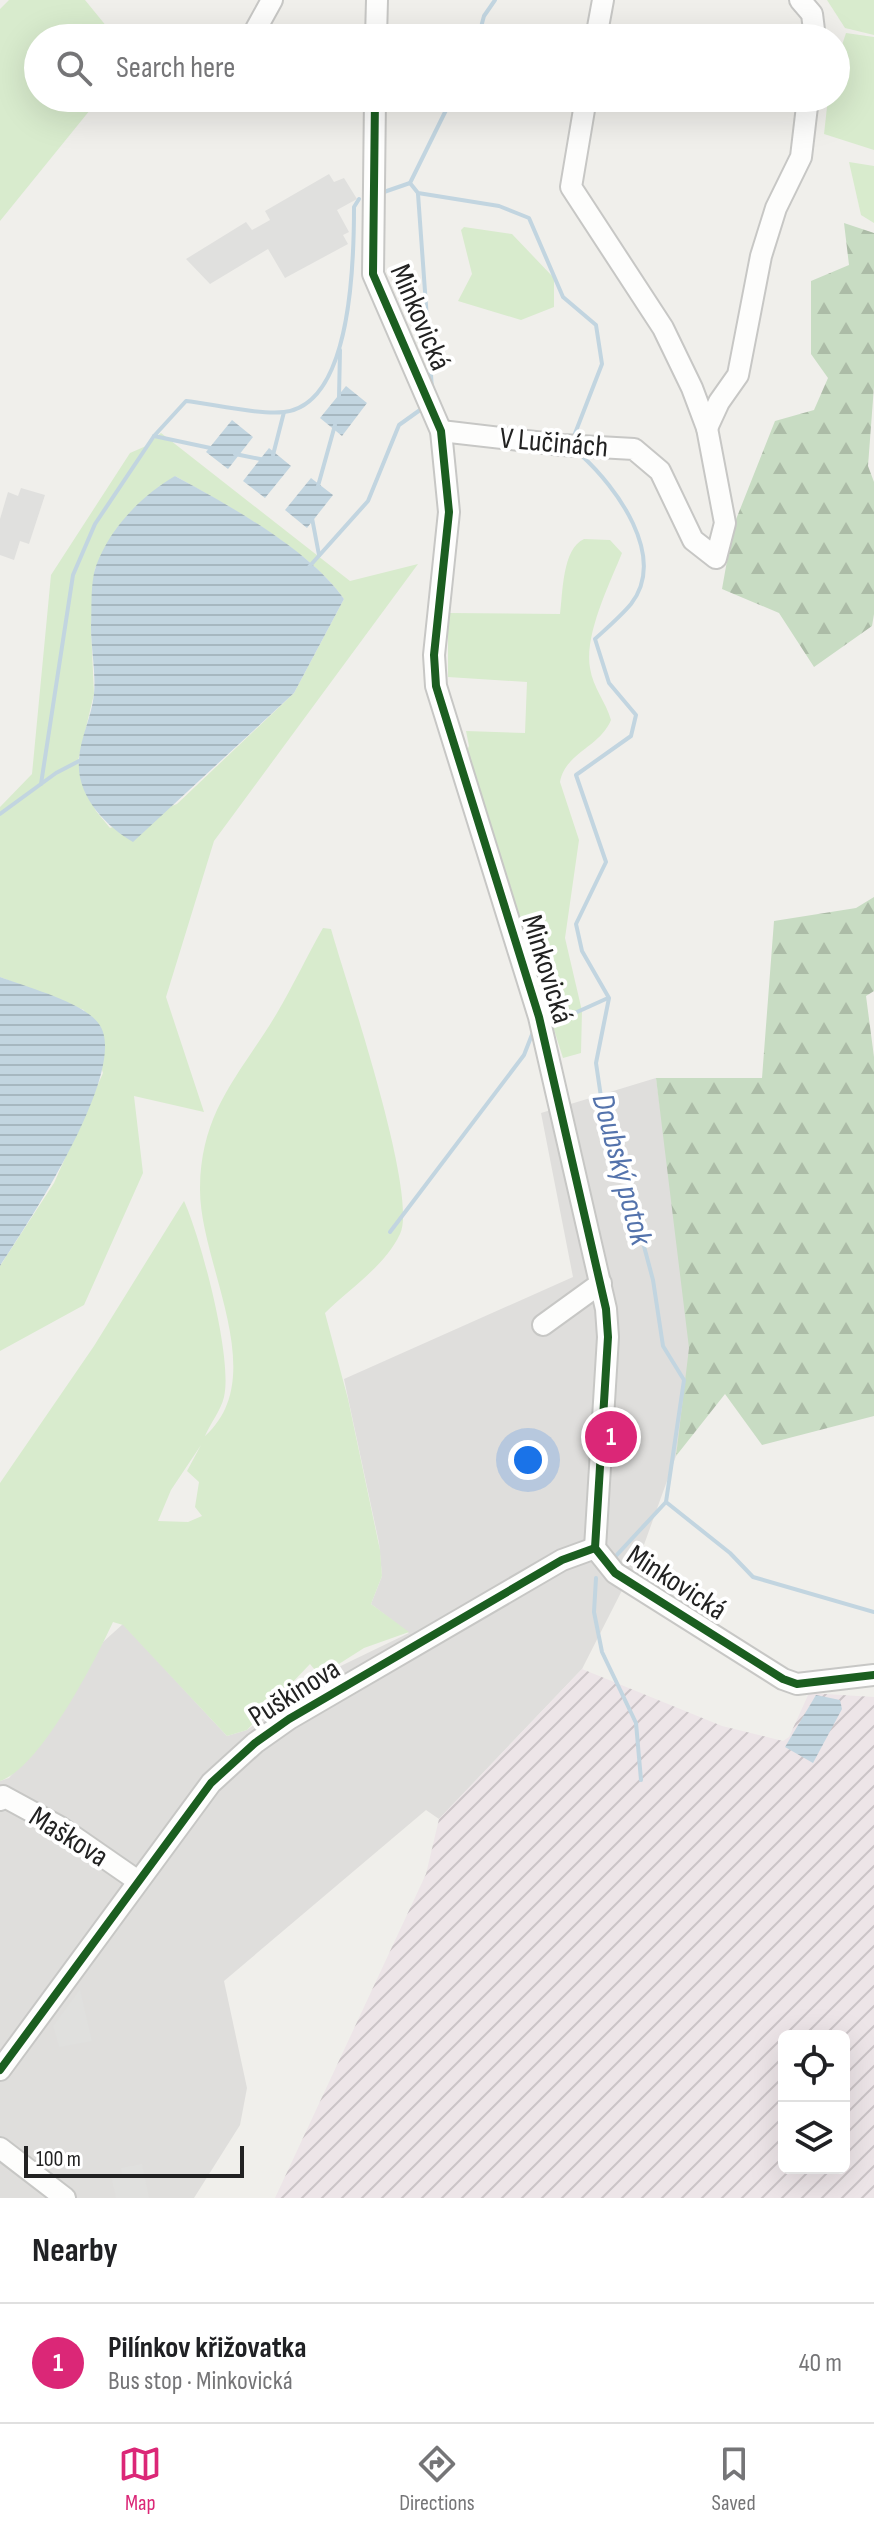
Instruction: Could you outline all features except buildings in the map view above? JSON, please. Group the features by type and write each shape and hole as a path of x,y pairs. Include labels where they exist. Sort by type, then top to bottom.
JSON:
{"street":[{"path":"259,24 272,0"},
{"path":"376,24 377,0"},
{"path":"599,24 603,0"},
{"path":"800,0 812,14 813,24"},
{"name":"Minkovická","path":"375,112 373,274 441,431 449,512 434,655 436,686 539,1017 601,1283 608,1337 595,1548 615,1573 783,1679 797,1684 874,1675"},
{"name":"V Lučinách","path":"441,431 562,445 634,449 660,471 693,540 716,558 725,523 707,428 663,328 571,187 584,112"},
{"path":"707,428 719,402 738,375 761,256 776,208 801,157 806,112"},
{"path":"543,1325 601,1283"},
{"name":"Puškinova","path":"0,2070 211,1783 255,1743 289,1719 562,1560 595,1548"},
{"name":"Maškova","path":"0,1800 3,1796 60,1827 138,1881"},
{"path":"0,2148 65,2198"}],"shaded area":[{"path":"329,174 334,182 344,178 357,199 337,210 349,232 343,235 348,244 285,278 268,249 210,284 186,259 246,222 252,230 270,220 265,211"},
{"path":"21,488 45,495 29,544 20,541 14,560 0,555 0,519 8,492 18,496"},
{"path":"656,1078 693,1347 676,1456 641,1553 582,1669 439,1819 426,1810 224,1981 247,2088 240,2125 194,2198 0,2198 0,1781 9,1778 49,1732 103,1642 123,1624 227,1736 247,1730 320,1676 409,1633 371,1604 382,1576 379,1543 344,1379 573,1277 541,1113"},
{"path":"582,1669 722,1726 783,1741 789,1737 809,1693 874,1697 874,2198 275,2198 426,1874 439,1819"},
{"path":"80,1989 92,2041 59,2047 53,2026"},
{"path":"142,2164 149,2198 116,2198 111,2176 122,2174 121,2168"}],"green space":[{"path":"9,0 85,0 105,24 24,24 24,112 88,112 0,221 0,9"},
{"path":"827,0 874,0 874,35 850,29 850,24 842,24"},
{"path":"850,34 874,37 874,150 824,134 826,112 850,112"},
{"path":"849,162 874,166 874,223 861,215"},
{"path":"844,223 874,233 874,386 868,466 874,482 874,614 872,626 814,667 779,613 722,589 733,527 775,421 814,410 828,378 811,354 811,281 849,265"},
{"path":"464,227 512,234 554,278 554,307 521,320 458,301 472,274 461,230"},
{"path":"161,433 350,581 418,564 214,841 166,997 204,1112 134,1096 143,1173 84,1305 0,1351 0,1266 54,1183 103,1073 84,1010 0,977 0,807 32,774 51,575 130,453 146,446","holes":["175,476 289,546 311,563 344,599 294,693 177,804 110,828 96,811 84,785 78,761 94,694 91,628 95,568"]},
{"path":"584,539 610,540 622,553 599,609 589,655 592,675 611,720 599,737 569,764 560,782 579,840 565,938 582,1011 581,1053 563,1058 466,752 469,746 466,731 525,733 527,682 448,677 448,613 560,614 571,552"},
{"path":"874,897 874,991 866,996 874,1057 874,1416 762,1445 725,1394 676,1456 689,1348 656,1078 762,1078 774,921 856,908"},
{"path":"323,928 331,929 378,1087 399,1177 403,1212 400,1234 376,1267 325,1313 348,1399 380,1550 382,1576 371,1604 409,1632 364,1648 320,1676 310,1664 247,1730 227,1736 123,1625 113,1622 80,1686 49,1735 16,1772 0,1781 0,1483 94,1346 184,1201 206,1269 224,1356 224,1397 205,1436 224,1411 232,1383 233,1351 203,1218 200,1188 207,1136 225,1094 277,1013","holes":["201,1445 187,1471 199,1482 195,1507 202,1516 188,1522 158,1521 171,1490"]}],"water":[{"path":"346,386 367,403 342,436 320,418"},
{"path":"232,420 253,437 228,469 206,452"},
{"path":"269,448 291,466 265,498 243,481"},
{"path":"175,476 242,514 289,546 311,563 344,599 294,693 133,842 103,819 88,798 79,773 80,752 94,694 91,627 93,580 102,552 118,526 150,493"},
{"path":"311,478 333,495 307,528 285,510"},
{"path":"0,977 54,996 92,1016 99,1024 105,1045 101,1075 72,1146 0,1266"},
{"path":"816,1695 840,1700 842,1709 813,1763 785,1747"}],"waterway":[{"name":"Doubský potok","path":"482,24 495,0"},
{"name":"Doubský potok","path":"445,112 410,183 418,193 499,206 529,218 563,297 596,325 602,364 574,436"},
{"path":"381,193 410,183"},
{"path":"418,194 432,389"},
{"path":"41,784 73,575 95,524 154,436 186,401 249,411 284,412 307,403 324,384 345,325 353,259 354,207 359,199"},
{"path":"339,397 340,350"},
{"path":"308,568 368,501 399,425 420,410"},
{"path":"273,455 284,412"},
{"path":"318,486 335,425"},
{"path":"154,436 215,449"},
{"path":"235,454 265,460"},
{"name":"Doubský potok","path":"581,455 622,504 641,544 644,565 641,585 631,604 595,639 609,683 636,715 631,736 576,775 606,862 576,924 582,951 609,998 596,1063 606,1131 625,1175 653,1280 663,1346 684,1380 666,1502 730,1553 753,1577 874,1612"},
{"path":"312,518 319,555"},
{"path":"0,814 56,773 81,760"},
{"path":"555,1022 608,998"},
{"path":"390,1232 524,1055 533,1032"},
{"path":"613,1559 666,1502"},
{"path":"596,1578 594,1612 602,1652 636,1723 641,1780"}],"cycle path":[{"path":"375,112 373,274 441,431 449,512 434,655 436,686 539,1017 606,1309 608,1337 595,1548 615,1573 783,1679 797,1684 874,1675"},
{"path":"0,2070 211,1783 255,1743 289,1719 562,1560 595,1548"}],"place":[{"name":"Pilínkov křižovatka","path":"611,1437"}]}
